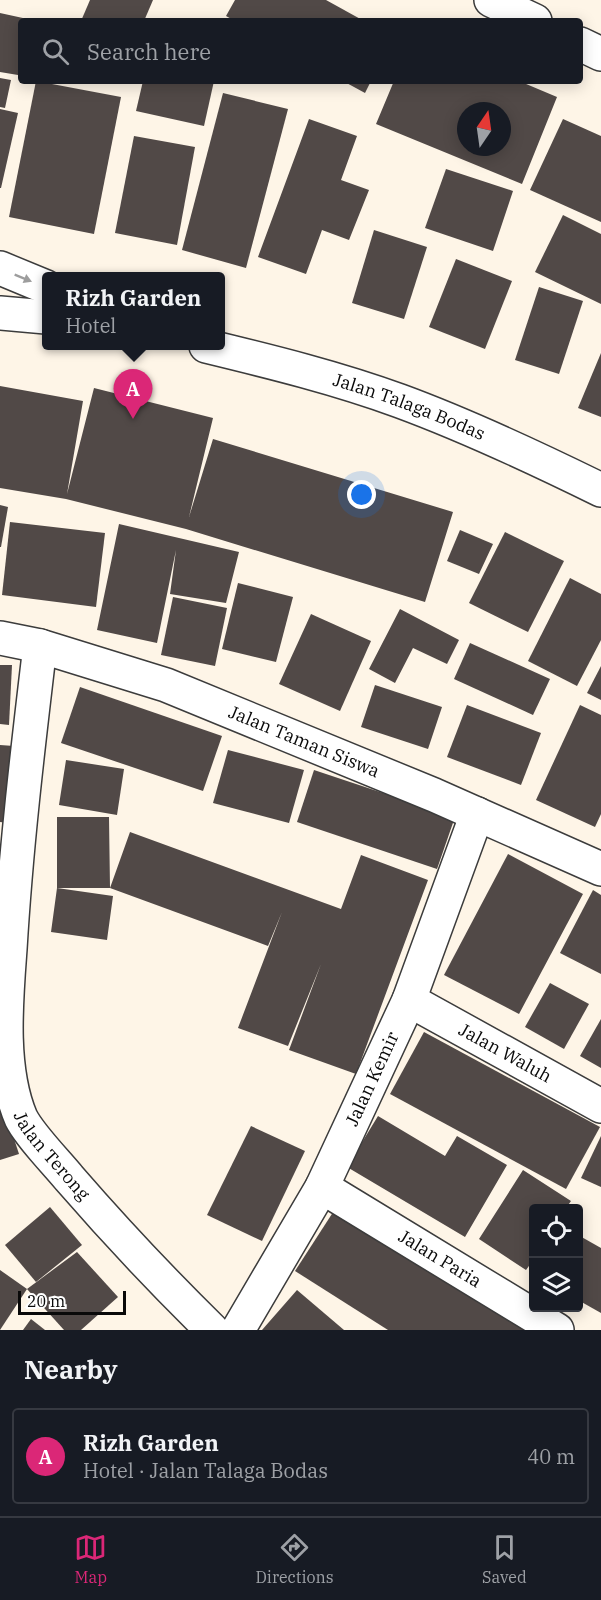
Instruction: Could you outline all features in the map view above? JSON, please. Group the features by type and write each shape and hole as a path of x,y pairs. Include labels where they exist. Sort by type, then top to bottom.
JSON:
{"street":[{"path":"491,0 529,18"},
{"path":"583,45 601,54"},
{"path":"0,268 42,285"},
{"path":"0,314 42,317"},
{"name":"Jalan Talaga Bodas","path":"225,350 328,377 401,402 543,461 601,490"},
{"name":"Jalan Taman Siswa","path":"0,638 40,646 166,685 477,814 601,869"},
{"name":"Jalan Terong","path":"40,646 18,830 12,906 4,1056 9,1089 21,1119 55,1161 154,1274 212,1330"},
{"name":"Jalan Kemir","path":"238,1330 322,1187 409,1000 477,814"},
{"name":"Jalan Waluh","path":"409,1000 601,1106"},
{"name":"Jalan Paria","path":"322,1187 556,1330"}],"building":[{"path":"90,0 153,0 145,18 82,18"},
{"path":"235,0 326,0 359,18 230,18 226,16"},
{"path":"0,13 23,18 18,18 18,75 0,72"},
{"path":"0,78 11,80 5,108 0,107"},
{"path":"35,84 52,84 121,97 94,234 9,217"},
{"path":"142,84 213,84 204,126 136,111"},
{"path":"348,84 370,84 365,93"},
{"path":"393,84 526,84 557,97 522,184 376,124"},
{"path":"223,93 288,109 246,268 182,250"},
{"path":"0,109 18,113 1,188 0,188"},
{"path":"309,119 357,136 341,180 369,190 349,240 322,230 306,274 258,257"},
{"path":"563,119 601,136 601,222 530,190"},
{"path":"134,136 195,147 177,245 115,233"},
{"path":"446,169 513,191 493,251 425,228"},
{"path":"563,215 601,234 601,304 535,272"},
{"path":"374,230 427,247 404,319 352,303"},
{"path":"456,259 512,281 485,349 429,327"},
{"path":"539,287 583,301 559,374 515,360"},
{"path":"601,353 601,417 578,408"},
{"path":"0,386 83,401 67,494 94,388 213,418 189,517 213,439 453,512 425,602 186,529 66,499 0,488"},
{"path":"0,505 8,507 1,547 0,547"},
{"path":"10,522 105,533 96,607 2,595"},
{"path":"119,524 239,552 226,603 170,594 176,550 157,643 97,630"},
{"path":"460,530 493,544 479,574 447,561"},
{"path":"505,532 564,561 528,632 469,603"},
{"path":"570,578 601,594 601,640 577,686 528,661"},
{"path":"238,583 293,597 276,662 222,649"},
{"path":"173,597 227,608 215,666 161,655"},
{"path":"400,609 459,640 447,664 413,648 395,683 369,669"},
{"path":"311,614 371,641 340,711 279,684"},
{"path":"470,643 550,679 533,715 454,679"},
{"path":"0,665 12,665 9,725 0,724"},
{"path":"601,666 601,700 587,693"},
{"path":"375,685 442,707 428,749 361,727"},
{"path":"80,687 222,736 203,791 61,743"},
{"path":"467,705 541,733 521,785 447,757"},
{"path":"580,705 601,715 601,814 595,827 536,800"},
{"path":"0,745 14,746 8,823 0,822"},
{"path":"228,750 304,770 289,823 213,803"},
{"path":"66,760 124,769 117,815 59,805"},
{"path":"314,770 455,817 437,869 297,822"},
{"path":"57,817 109,817 110,888 57,888"},
{"path":"130,832 341,909 361,855 428,880 356,1074 289,1050 321,964 288,1046 238,1028 282,912 268,946 110,888"},
{"path":"508,854 583,894 519,1014 444,975"},
{"path":"57,888 113,896 107,940 51,932"},
{"path":"593,890 601,895 601,974 560,953"},
{"path":"550,983 589,1004 564,1049 525,1027"},
{"path":"601,1019 601,1068 580,1056"},
{"path":"424,1032 600,1127 566,1189 390,1094"},
{"path":"0,1096 19,1154 0,1160"},
{"path":"378,1116 445,1156 457,1136 507,1165 465,1237 347,1167"},
{"path":"251,1126 305,1151 262,1241 207,1215"},
{"path":"601,1136 601,1187 581,1178"},
{"path":"523,1170 571,1201 569,1204 529,1204 529,1266 526,1270 479,1239"},
{"path":"339,1203 540,1330 388,1330 295,1271"},
{"path":"50,1207 82,1245 36,1282 5,1245"},
{"path":"583,1238 601,1248 601,1313 583,1303"},
{"path":"77,1252 118,1297 81,1330 64,1330 27,1289"},
{"path":"0,1270 27,1289 0,1330"},
{"path":"297,1290 344,1330 262,1330"},
{"path":"31,1319 45,1330 23,1330"}],"place":[{"name":"Rizh Garden","path":"133,419"}]}
